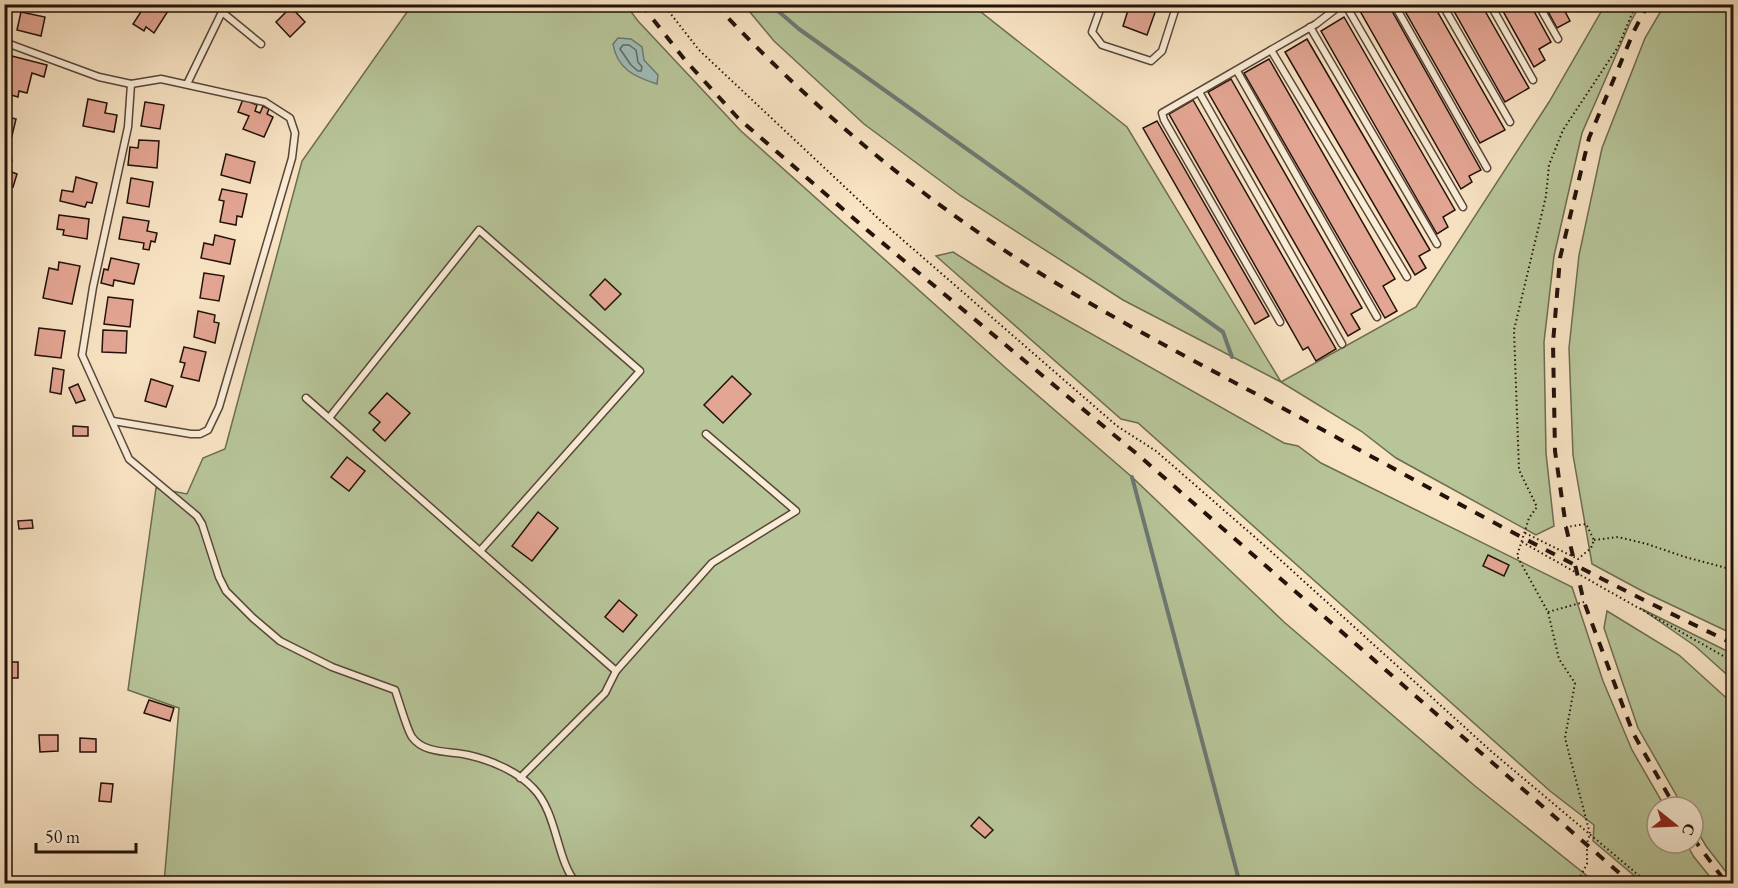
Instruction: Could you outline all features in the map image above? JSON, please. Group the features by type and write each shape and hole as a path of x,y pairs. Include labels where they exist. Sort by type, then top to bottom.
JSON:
{"lane":[{"path":"215,4 261,44"},
{"path":"1102,4 1092,32 1102,45 1151,62 1162,51 1177,4"},
{"path":"1280,322 1162,116 1164,111 1310,27 1343,4 1463,207"},
{"path":"1394,4 1487,168"},
{"path":"1442,4 1510,122"},
{"path":"1490,4 1533,80"},
{"path":"1538,4 1558,39"},
{"path":"186,84 222,12"},
{"path":"1310,27 1437,244"},
{"path":"4,42 99,77 131,84 161,79 265,102 290,118 295,133 292,158 219,406 208,430 200,434 191,434 113,421"},
{"path":"1271,50 1407,277"},
{"path":"1237,70 1377,317"},
{"path":"131,84 128,127 93,287 82,355 129,459 197,516 226,591 280,641 332,667 395,690 412,737 421,746 469,755 495,764 534,788 548,811 567,869 577,884"},
{"path":"1199,92 1342,344"},
{"path":"329,418 479,230 640,371 480,551"},
{"path":"306,398 616,671"},
{"path":"520,778 605,693 616,671 712,563 796,510 706,434"}],"path":[{"path":"663,4 699,50 881,221 1117,426 1165,459 1265,546 1492,752 1649,884"},
{"path":"1576,884 1587,864 1587,843 1590,834 1565,738 1575,684 1558,659 1548,612 1517,556 1529,518 1537,507 1519,470 1514,330 1546,196 1550,165 1563,130 1618,47 1636,4"},
{"path":"1566,527 1586,524 1594,540"},
{"path":"1525,532 1578,559 1590,548 1594,540"},
{"path":"1594,540 1618,537 1734,570"},
{"path":"1522,542 1734,662"},
{"path":"1548,612 1584,602"}],"green space":[{"path":"1665,4 1733,5 1733,634 1646,593 1592,564 1573,455 1569,348 1579,255 1602,148 1645,38"},
{"path":"412,5 626,5 638,21 741,131 1007,369 1132,477 1284,622 1475,786 1596,883 164,883 179,708 128,690 156,488 187,494 203,458 225,449 302,161"},
{"path":"744,5 972,5 1127,127 1281,382 1123,300 961,196 864,124 774,41"},
{"path":"1605,5 1640,5 1582,133 1554,256 1544,342 1546,453 1554,526 1536,535 1396,458 1361,431 1281,382 1416,307 1549,102"},
{"path":"953,252 1005,285 1284,443 1298,446 1321,463 1572,587 1603,681 1632,750 1658,795 1645,795 1645,855 1693,855 1715,883 1643,883 1593,841 1594,825 1550,791 1138,423 1121,419 936,256"},
{"path":"1640,608 1733,654 1733,680 1695,646"},
{"path":"1607,611 1679,655 1733,704 1733,881 1705,844 1705,795 1676,795 1638,728 1604,628"}],"water":[{"path":"618,38 631,39 642,47 644,60 658,75 657,84 634,75 623,66 618,60 613,44"}],"building":[{"path":"146,4 152,4 158,8 160,5 168,11 154,33 146,27 144,31 133,24"},
{"path":"1130,4 1158,4 1147,35 1123,26"},
{"path":"1356,4 1388,4 1481,170 1469,176 1472,182 1461,189"},
{"path":"1401,4 1433,4 1505,130 1480,143"},
{"path":"1450,4 1481,4 1529,88 1505,102"},
{"path":"1499,4 1530,4 1551,42 1539,49 1545,60 1534,67"},
{"path":"1544,4 1561,4 1570,21 1557,28"},
{"path":"291,7 305,22 290,37 276,22"},
{"path":"21,12 45,17 41,36 17,30"},
{"path":"1344,17 1455,210 1443,217 1448,227 1437,234 1321,31"},
{"path":"1307,39 1430,250 1419,256 1426,268 1415,275 1285,52"},
{"path":"8,55 47,65 44,77 32,73 27,93 19,91 18,97 4,93 4,68"},
{"path":"1269,59 1395,279 1383,286 1397,311 1385,318 1244,73"},
{"path":"1231,79 1362,308 1351,314 1360,329 1348,336 1208,92"},
{"path":"88,99 107,103 105,113 117,115 114,132 83,126"},
{"path":"243,99 257,105 255,111 260,113 263,106 269,109 267,114 273,117 264,137 243,129 249,116 238,112"},
{"path":"1193,100 1336,349 1316,361 1308,347 1303,350 1169,114"},
{"path":"145,102 164,105 160,129 141,126"},
{"path":"4,116 16,119 10,144 4,142"},
{"path":"1157,121 1269,316 1255,324 1143,128"},
{"path":"139,140 159,141 157,168 128,165 130,147 138,148"},
{"path":"226,154 255,162 250,183 221,175"},
{"path":"4,158 12,160 9,171 17,174 13,187 5,185 4,188"},
{"path":"76,177 97,183 92,203 87,202 85,207 60,201 62,190 73,192"},
{"path":"131,178 153,182 149,207 127,203"},
{"path":"222,189 247,194 242,217 237,216 236,225 220,222 224,201 219,200"},
{"path":"59,215 89,219 87,239 63,235 64,230 57,229"},
{"path":"123,217 149,221 147,231 157,233 155,242 151,241 149,250 143,249 144,243 119,239"},
{"path":"215,235 235,240 230,264 201,258 204,243 213,245"},
{"path":"111,258 139,264 134,284 114,280 113,286 101,283 104,269 108,270"},
{"path":"59,262 80,266 72,304 43,298 49,268 58,270"},
{"path":"204,273 224,276 219,301 200,298"},
{"path":"605,279 621,294 605,310 590,295"},
{"path":"108,297 133,300 130,327 104,324"},
{"path":"198,311 215,315 214,322 219,323 215,343 194,337"},
{"path":"39,328 65,331 61,358 35,355"},
{"path":"103,330 127,331 126,353 102,352"},
{"path":"184,347 206,352 199,381 181,377 185,363 180,362"},
{"path":"53,368 64,370 61,394 50,392"},
{"path":"732,376 751,394 723,423 704,405"},
{"path":"151,379 173,386 166,407 145,401"},
{"path":"78,384 85,400 76,403 69,388"},
{"path":"387,393 410,413 385,441 373,430 380,422 369,413"},
{"path":"73,426 88,427 88,436 73,436"},
{"path":"347,457 365,471 349,491 331,477"},
{"path":"538,512 558,528 532,561 512,546"},
{"path":"32,520 33,528 19,529 18,521"},
{"path":"1488,555 1509,565 1504,576 1483,566"},
{"path":"619,600 637,615 623,632 605,617"},
{"path":"4,662 18,662 18,678 4,678"},
{"path":"149,700 174,708 170,721 144,713"},
{"path":"39,735 58,735 58,751 40,752"},
{"path":"80,738 96,739 96,752 80,752"},
{"path":"101,783 113,784 111,802 99,801"},
{"path":"979,817 993,830 985,838 971,826"}],"waterway":[{"path":"770,4 799,29 1223,332 1232,357"},
{"path":"1132,477 1240,884"}],"railway":[{"path":"641,4 685,60 738,118 867,230 1137,454 1632,884"},
{"path":"715,4 750,41 824,111 902,176 985,237 1060,286 1128,325 1570,563 1734,644"},
{"path":"1648,4 1634,31 1589,138 1560,258 1553,343 1555,451 1566,527 1584,602 1633,733 1668,795"},
{"path":"1705,854 1727,884"}]}
